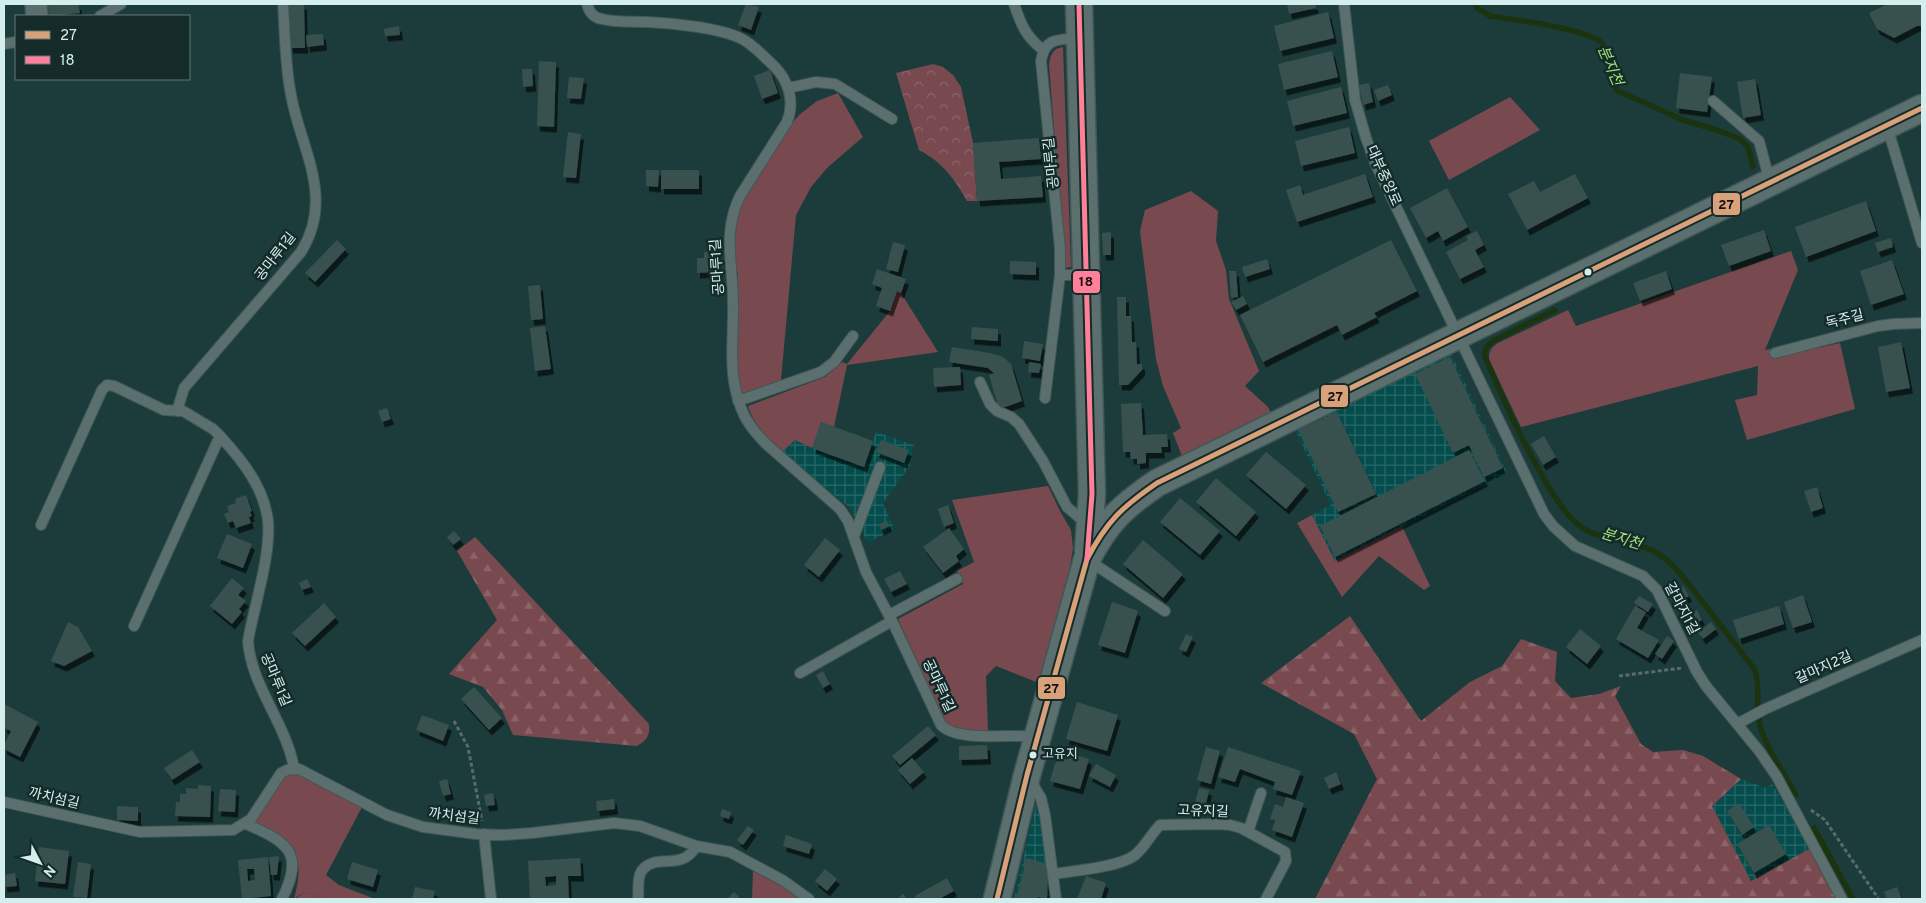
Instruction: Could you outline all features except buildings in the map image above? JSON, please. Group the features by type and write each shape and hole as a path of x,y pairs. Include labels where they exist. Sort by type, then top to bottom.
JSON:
{"street":[{"path":"997,899 1038,737 1087,559 1092,494 1079,4"},
{"path":"1087,559 1099,536 1118,512 1157,483 1922,108"},
{"path":"1092,494 1100,506 1106,510 1118,512"}],"lane":[{"path":"102,15 121,4"},
{"name":"공마루1길","path":"177,411 184,388 296,258 308,240 316,213 315,182 291,96 286,56 283,4"},
{"path":"587,4 592,14 602,19 663,23 718,31 741,38 750,44 779,72 788,88 816,82 835,84 892,119"},
{"path":"1014,4 1024,32 1032,42 1043,50 1048,43 1057,40 1080,38"},
{"name":"대부중앙로","path":"1344,4 1355,100 1366,138 1376,165 1459,336"},
{"name":"공마루길","path":"1043,50 1041,61 1058,229 1060,275 1045,398"},
{"name":"공마루1길","path":"788,88 791,107 787,122 740,196 731,220 729,246 734,300 731,349 732,371 738,401 754,431 836,504 848,521 866,572 938,720 946,730 964,735 1038,737"},
{"path":"1713,101 1759,141 1771,183"},
{"path":"1887,125 1922,243"},
{"path":"1060,275 1087,275"},
{"name":"독주길","path":"1775,353 1878,326 1922,323"},
{"path":"738,401 821,372 834,362 853,336"},
{"name":"갈마지1길","path":"1459,336 1544,514 1564,538 1576,546 1635,572 1651,582 1662,598 1706,686 1768,762 1842,899"},
{"path":"980,382 990,404 997,411 1011,417 1020,424 1067,507 1078,516 1090,522 1099,523 1118,512"},
{"name":"공마루1길","path":"41,525 102,390 107,385 114,386 164,410 184,411 213,429 236,452 253,477 262,498 268,521 267,542 248,641 249,654 252,666 285,736 294,768"},
{"path":"134,626 220,436"},
{"path":"854,536 880,467"},
{"path":"1087,559 1165,612"},
{"path":"800,672 957,578"},
{"name":"갈마지2길","path":"1737,724 1765,709 1922,640"},
{"path":"282,899 293,872 290,854 285,846 276,839 246,824 252,819 276,779 282,773 294,768"},
{"name":"까치섬길","path":"294,768 306,772 386,815 423,827 484,834 532,833 621,823 640,826 696,846 730,852 784,881 809,899"},
{"path":"1028,775 1041,798 1056,899"},
{"path":"1248,832 1261,792"},
{"name":"까치섬길","path":"4,802 140,832 227,831 246,824"},
{"name":"고유지길","path":"1053,874 1130,859 1138,853 1155,830 1167,824 1230,825 1281,848 1287,856 1266,899"},
{"path":"484,834 491,899"},
{"path":"638,899 640,873 644,868 656,862 682,860 691,854 696,846"}],"path":[{"path":"1619,676 1695,667"},
{"path":"454,721 468,747 484,834"},
{"path":"1794,809 1807,808 1824,820 1878,898"}],"shaded area":[{"path":"1451,354 1507,473 1335,561 1312,515 1331,505 1295,430"},
{"path":"821,422 873,441 876,432 914,445 909,467 883,503 894,529 868,543 850,508 782,452 795,440"},
{"path":"1741,779 1766,788 1772,784 1811,848 1751,881 1712,806"},
{"path":"1036,804 1039,807 1051,899 1014,899"}],"green space":[{"path":"1063,47 1071,267 1065,268 1049,65 1053,53"},
{"path":"933,64 943,67 953,75 961,87 973,143 977,201 967,201 947,171 919,150 896,73"},
{"path":"838,93 863,137 828,167 811,187 796,215 781,380 744,394 739,391 735,349 738,277 733,247 734,227 741,201 789,127 799,115 817,101"},
{"path":"1510,97 1540,130 1449,180 1429,141"},
{"path":"1191,191 1218,211 1216,241 1226,270 1229,299 1259,371 1245,386 1268,407 1271,413 1182,456 1173,433 1181,428 1163,386 1156,359 1140,231 1145,210"},
{"path":"1791,251 1798,270 1765,350 1770,349 1772,358 1840,343 1855,409 1747,440 1735,400 1757,395 1758,366 1521,427 1489,359 1491,349 1498,343 1568,310 1576,326"},
{"path":"897,291 901,293 938,352 847,365 834,427 821,422 812,448 795,440 782,452 758,426 748,406 825,377 842,362 847,364 890,311"},
{"path":"1048,486 1071,530 1073,548 1069,573 1041,684 996,666 986,676 988,732 958,730 944,720 898,619 963,584 957,571 974,562 952,500"},
{"path":"1312,515 1335,561 1402,526 1430,586 1424,590 1379,556 1342,597 1297,523"},
{"path":"475,537 649,724 648,735 643,742 637,746 513,735 502,710 483,687 449,674 497,620 457,551"},
{"path":"1350,616 1421,721 1470,682 1502,666 1521,639 1557,652 1555,681 1571,698 1599,694 1621,686 1615,696 1641,744 1653,752 1683,750 1703,756 1741,779 1712,806 1751,881 1811,848 1837,899 1315,899 1377,779 1354,734 1261,683"},
{"path":"300,773 362,807 326,875 339,885 375,899 327,899 304,892 294,899 299,870 293,851 278,837 254,822 280,781 287,775"},
{"path":"753,871 787,889 802,899 752,899"},
{"path":"304,892 327,899 296,899"}],"waterway":[{"name":"분지천","path":"1475,4 1477,8 1490,16 1565,29 1592,37 1601,42 1608,57 1616,90 1683,120 1740,139 1748,147 1753,167"},
{"name":"분지천","path":"1555,310 1493,341 1487,346 1484,354 1516,426 1550,489 1563,509 1574,521 1591,533 1641,546 1659,554 1685,580 1755,670 1758,684 1758,711 1763,733 1796,795"},
{"name":"분지천","path":"1814,828 1853,899"}],"transit line":[{"name":"18","path":"1079,4 1092,494 1087,559"},
{"name":"27","path":"997,899 1027,775 1087,559 1101,534 1116,516 1134,500 1157,483 1922,108"}],"place":[{"name":"고유지","path":"1033,755"}]}
